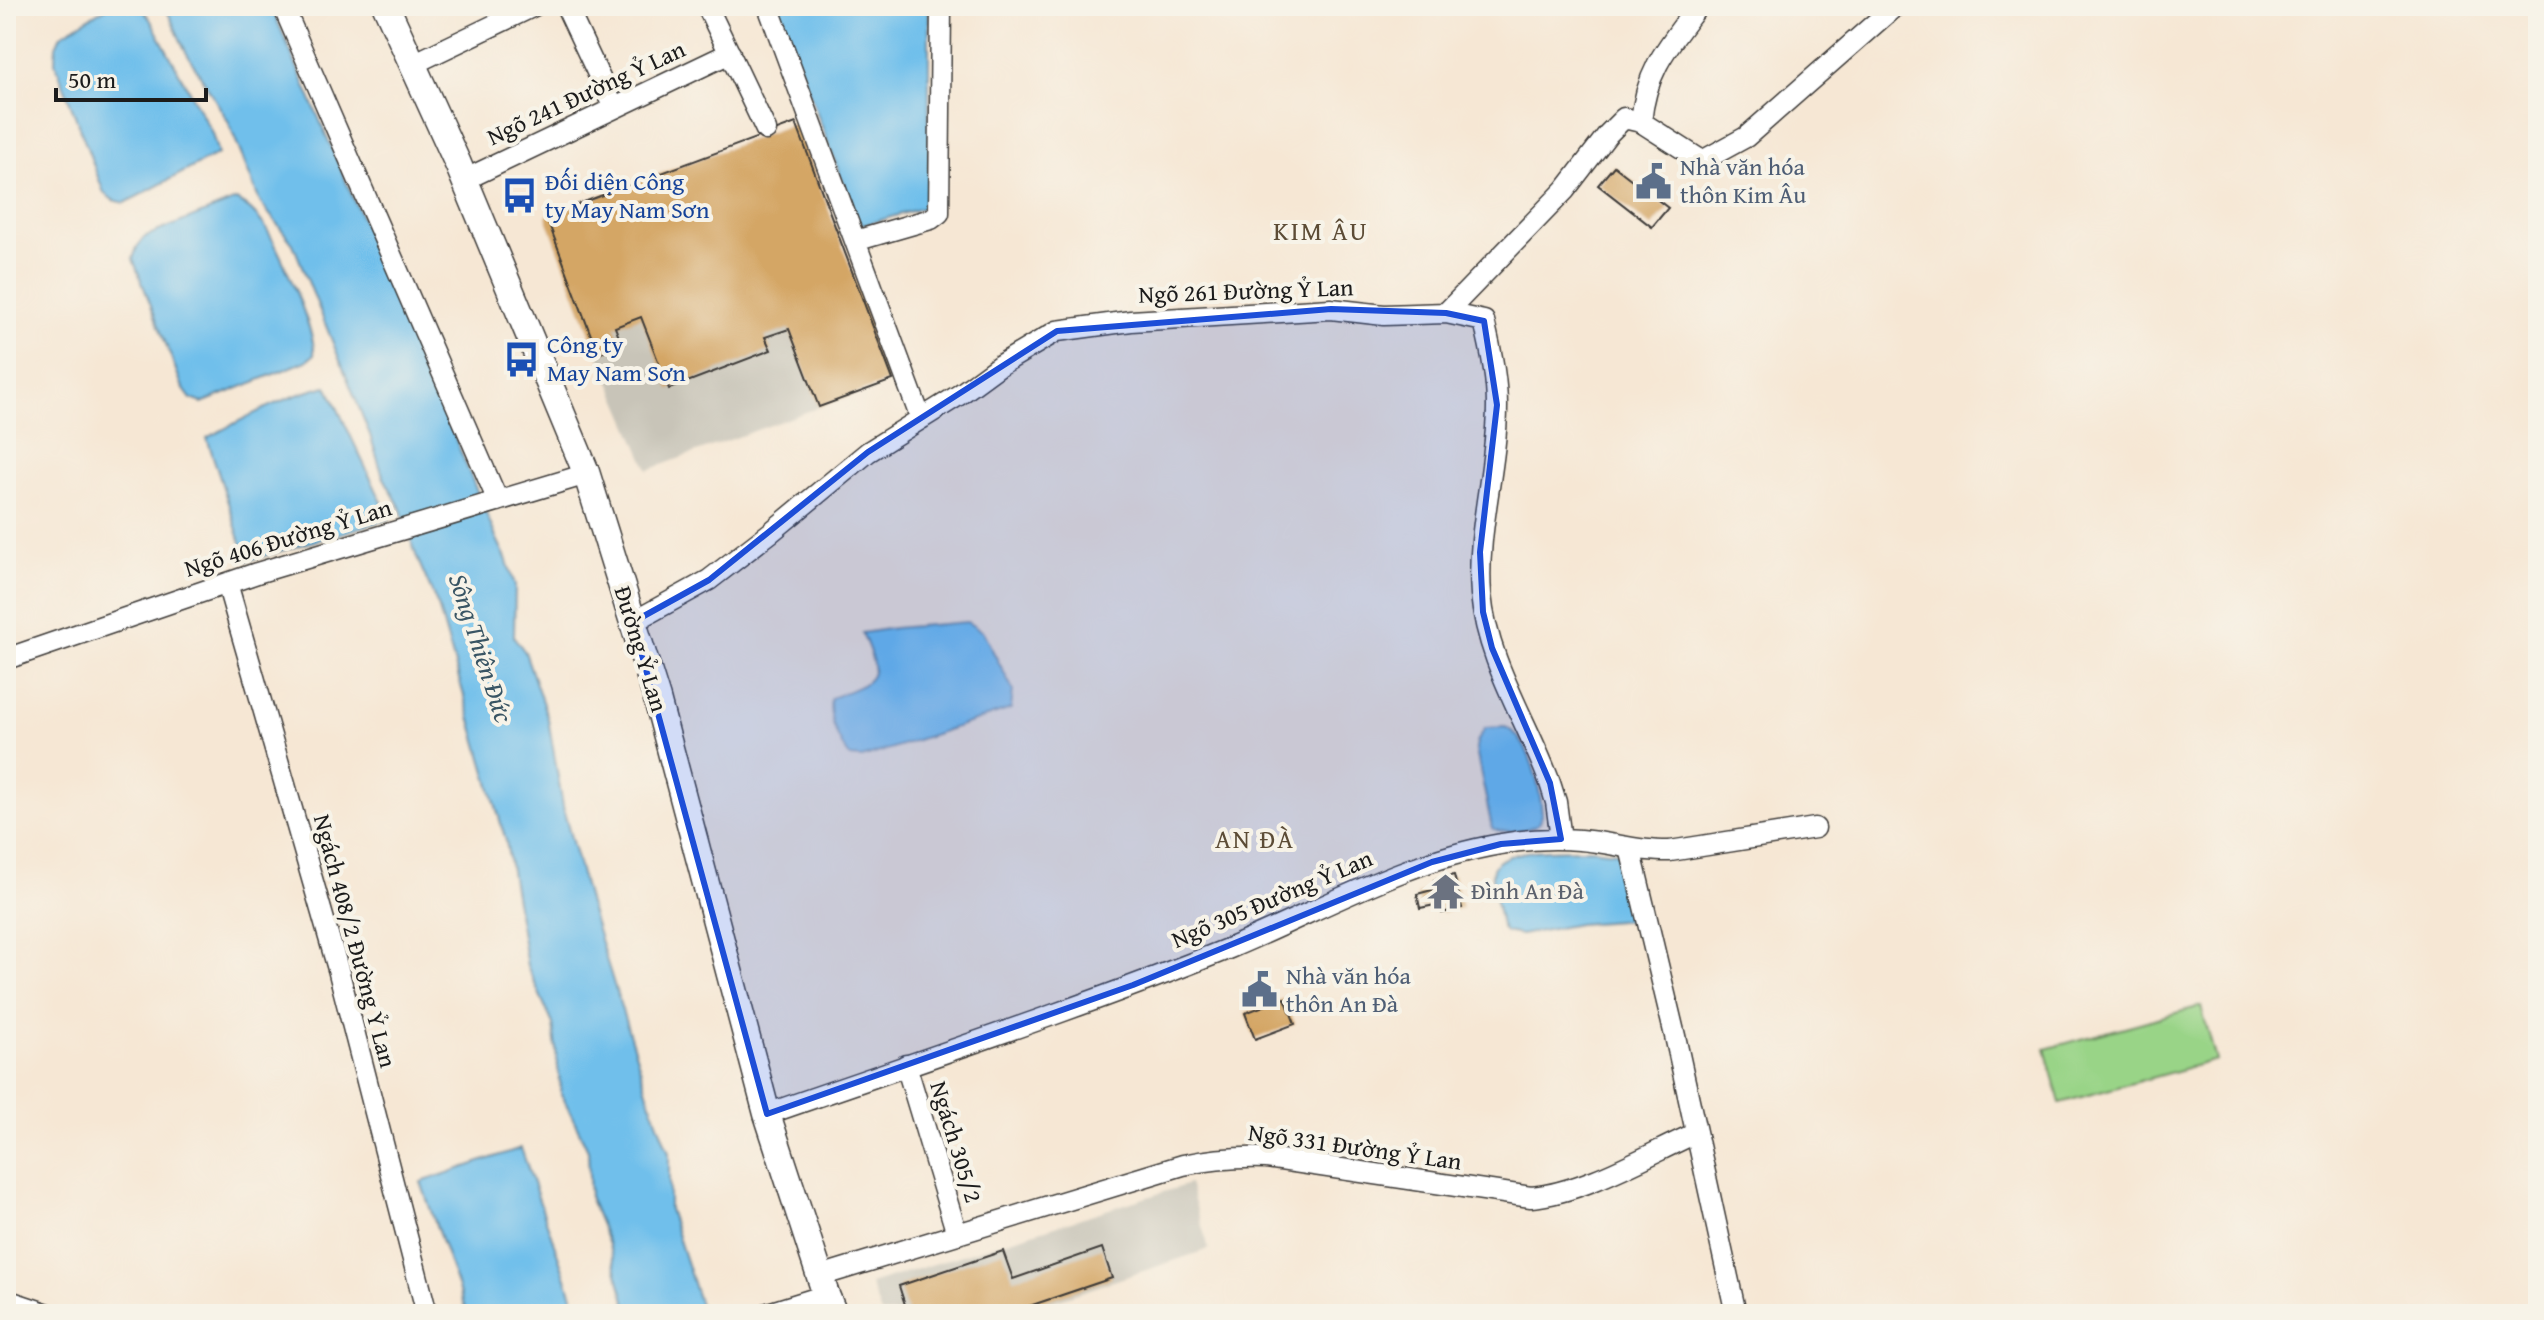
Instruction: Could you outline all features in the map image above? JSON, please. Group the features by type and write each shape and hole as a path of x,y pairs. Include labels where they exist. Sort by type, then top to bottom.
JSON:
{"main road":[{"name":"Đường Ỷ Lan","path":"386,6 464,180 587,474 657,699 767,1114 827,1295"}],"street":[{"path":"283,6 498,501"},
{"path":"413,64 534,6"},
{"path":"566,6 614,108"},
{"path":"707,6 766,130"},
{"path":"768,6 921,419"},
{"path":"855,241 931,219 939,213 941,6"},
{"path":"1641,122 1643,101 1657,61 1698,6"},
{"path":"1446,313 1565,190 1624,118 1641,122 1702,161 1746,137 1895,6"},
{"name":"Ngõ 241 Đường Ỷ Lan","path":"464,180 730,53"},
{"name":"Ngõ 261 Đường Ỷ Lan","path":"633,622 709,580 868,452 1057,331 1131,321 1331,309 1384,315 1446,313 1484,321 1491,353 1496,414 1480,552 1483,612 1492,648 1550,783 1561,839"},
{"name":"Ngõ 406 Đường Ỷ Lan","path":"6,659 227,583 587,474"},
{"name":"Ngách 408/2 Đường Ỷ Lan","path":"227,583 338,969 427,1314"},
{"name":"Ngõ 305 Đường Ỷ Lan","path":"767,1114 1078,1006 1230,948 1388,877 1432,862 1501,844 1561,839 1670,851 1815,828"},
{"path":"1630,848 1736,1314"},
{"name":"Ngách 305/2","path":"906,1065 957,1234"},
{"name":"Ngõ 331 Đường Ỷ Lan","path":"765,1314 827,1295 957,1234 1183,1165 1238,1157 1294,1161 1531,1197 1554,1195 1576,1188 1696,1133"},
{"path":"6,1300 48,1314"}],"highlighted area":[{"path":"1331,309 1446,313 1484,321 1497,405 1480,552 1483,612 1492,648 1550,783 1561,839 1501,844 1432,862 1133,985 767,1114 633,622 709,580 868,452 1057,331"}],"shaded area":[{"path":"796,123 893,380 648,470 598,354 546,216"},
{"path":"1189,1184 1209,1249 1015,1314 881,1314 870,1284"}],"green space":[{"path":"2201,1006 2216,1060 2060,1103 2045,1049"}],"water":[{"path":"109,6 140,6 150,19 212,133 218,154 125,203 113,200 104,193 55,62 56,46 61,35"},
{"name":"Sông Thiên Đức","path":"165,6 271,6 506,558 515,585 514,637 525,652 548,719 564,812 589,904 669,1153 669,1209 703,1314 629,1314 608,1242 590,1199 588,1150 561,1093 553,1024 527,966 506,841 438,606 417,558 400,507 383,476 370,435 293,244 260,202 228,121 186,52"},
{"path":"777,6 929,6 929,198 922,208 864,225 858,223"},
{"path":"236,200 258,217 278,250 303,310 314,355 202,403 191,399 183,388 133,259 137,247 146,236"},
{"path":"327,386 390,519 247,561 207,438 280,402"},
{"path":"967,622 983,632 1013,690 1011,709 862,758 850,757 835,729 830,705 831,698 858,687 871,677 872,661 862,633"},
{"path":"1505,727 1514,733 1528,753 1542,814 1537,825 1513,831 1492,828 1476,750 1485,728"},
{"path":"1590,849 1617,852 1625,859 1633,920 1578,924 1521,935 1505,932 1492,881 1493,869 1499,862 1522,853"},
{"path":"521,1148 577,1310 565,1314 467,1314 421,1182"}],"building":[{"path":"796,123 893,380 819,407 789,329 765,337 771,350 669,389 641,317 615,327 622,345 598,354 546,216"},
{"path":"1614,166 1668,208 1652,227 1598,185"},
{"path":"1454,875 1462,908 1442,913 1440,904 1420,908 1417,894 1436,889 1434,880"},
{"path":"1285,998 1295,1024 1255,1039 1245,1013"},
{"path":"1102,1248 1112,1278 1006,1314 908,1314 899,1286 1003,1251 1013,1279"}],"place":[{"name":"Nhà văn hóa thôn Kim Âu","path":"1654,181"},
{"name":"Đối diện Công ty May Nam Sơn","path":"519,196"},
{"name":"Công ty May Nam Sơn","path":"521,359"},
{"name":"Đình An Đà","path":"1445,891"},
{"name":"Nhà văn hóa thôn An Đà","path":"1260,990"}],"district":[{"name":"KIM ÂU","path":"1321,231"},
{"name":"AN ĐÀ","path":"1255,839"}]}
